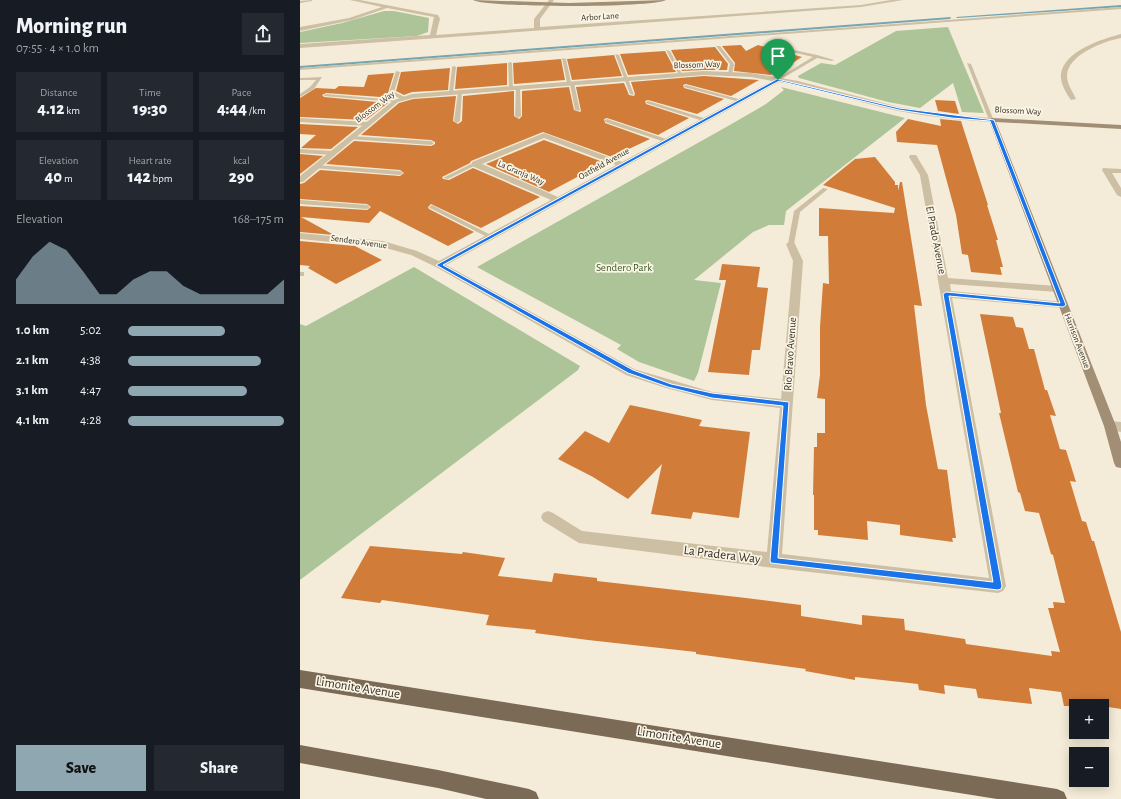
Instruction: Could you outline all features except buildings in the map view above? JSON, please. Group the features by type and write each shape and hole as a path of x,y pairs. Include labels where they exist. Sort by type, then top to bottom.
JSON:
{"main road":[{"name":"Limonite Avenue","path":"300,679 1057,799"},
{"path":"300,754 438,779 529,799"}],"street":[{"path":"300,2 310,0"},
{"path":"352,0 436,16 434,36"},
{"path":"475,0 548,5 608,4 664,0"},
{"path":"537,29 537,19 552,0"},
{"name":"Arbor Lane","path":"300,46 861,6 901,0"},
{"path":"800,5 806,10"},
{"path":"300,29 343,21 386,7"},
{"path":"1073,99 1065,82 1064,70 1073,58 1091,46 1121,36"},
{"name":"Blossom Way","path":"300,180 399,99 460,92 704,73 751,75 899,109 952,117 1121,127"},
{"name":"Oatfield Avenue","path":"439,265 778,80"},
{"name":"Harrison Avenue","path":"992,120 1063,305 1116,426 1121,463"},
{"path":"475,164 544,135 623,165"},
{"name":"El Prado Avenue","path":"913,157 924,175 998,586"},
{"name":"La Granja Way","path":"475,164 558,200"},
{"path":"1121,171 1106,170 1121,195"},
{"name":"Sendero Avenue","path":"300,236 383,244 414,253 439,265 630,372 670,386 712,396 786,404"},
{"name":"Rio Bravo Avenue","path":"774,561 798,261 791,244"},
{"path":"944,281 1057,289"},
{"path":"946,294 1063,305"},
{"name":"La Pradera Way","path":"548,517 579,537 998,586"}],"lane":[{"path":"300,69 1121,8"},
{"path":"772,46 832,60"},
{"path":"718,47 732,64 730,74"},
{"path":"668,51 681,75"},
{"path":"617,55 632,94"},
{"path":"778,80 817,56"},
{"path":"564,59 578,110"},
{"path":"510,63 515,88 518,116"},
{"name":"Harrison Avenue","path":"969,64 992,120"},
{"path":"451,93 454,68"},
{"path":"398,72 391,93 399,99"},
{"path":"300,80 320,78 312,88 300,96"},
{"path":"686,86 740,101"},
{"path":"457,121 460,92"},
{"path":"326,95 399,99"},
{"path":"648,102 705,120"},
{"path":"300,120 367,124"},
{"path":"607,121 667,141"},
{"path":"351,138 432,143"},
{"path":"300,151 333,153"},
{"path":"446,178 475,164"},
{"path":"316,167 400,173"},
{"path":"791,244 796,211 825,189"},
{"path":"300,202 367,207"},
{"path":"432,207 491,237"}],"green space":[{"path":"384,11 394,11 429,18 428,32 417,36 300,43 300,32 342,23"},
{"path":"948,27 984,113 962,112 953,83 920,108 888,102 799,78 798,76 821,63 835,65 896,31"},
{"name":"Sendero Park","path":"781,87 905,118 786,211 784,225 769,225 753,232 694,280 721,283 698,373 694,381 639,362 617,349 621,345 477,267 766,104 784,90"},
{"path":"414,267 580,366 578,370 300,580 300,324 306,326"}],"waterway":[{"path":"957,17 1121,6"},
{"path":"300,67 950,18"}],"route":[{"path":"778,80 798,83 899,109 952,117 992,120 1063,305 946,294 998,586 774,561 786,404 712,396 670,386 630,372 439,265 778,80"}]}
